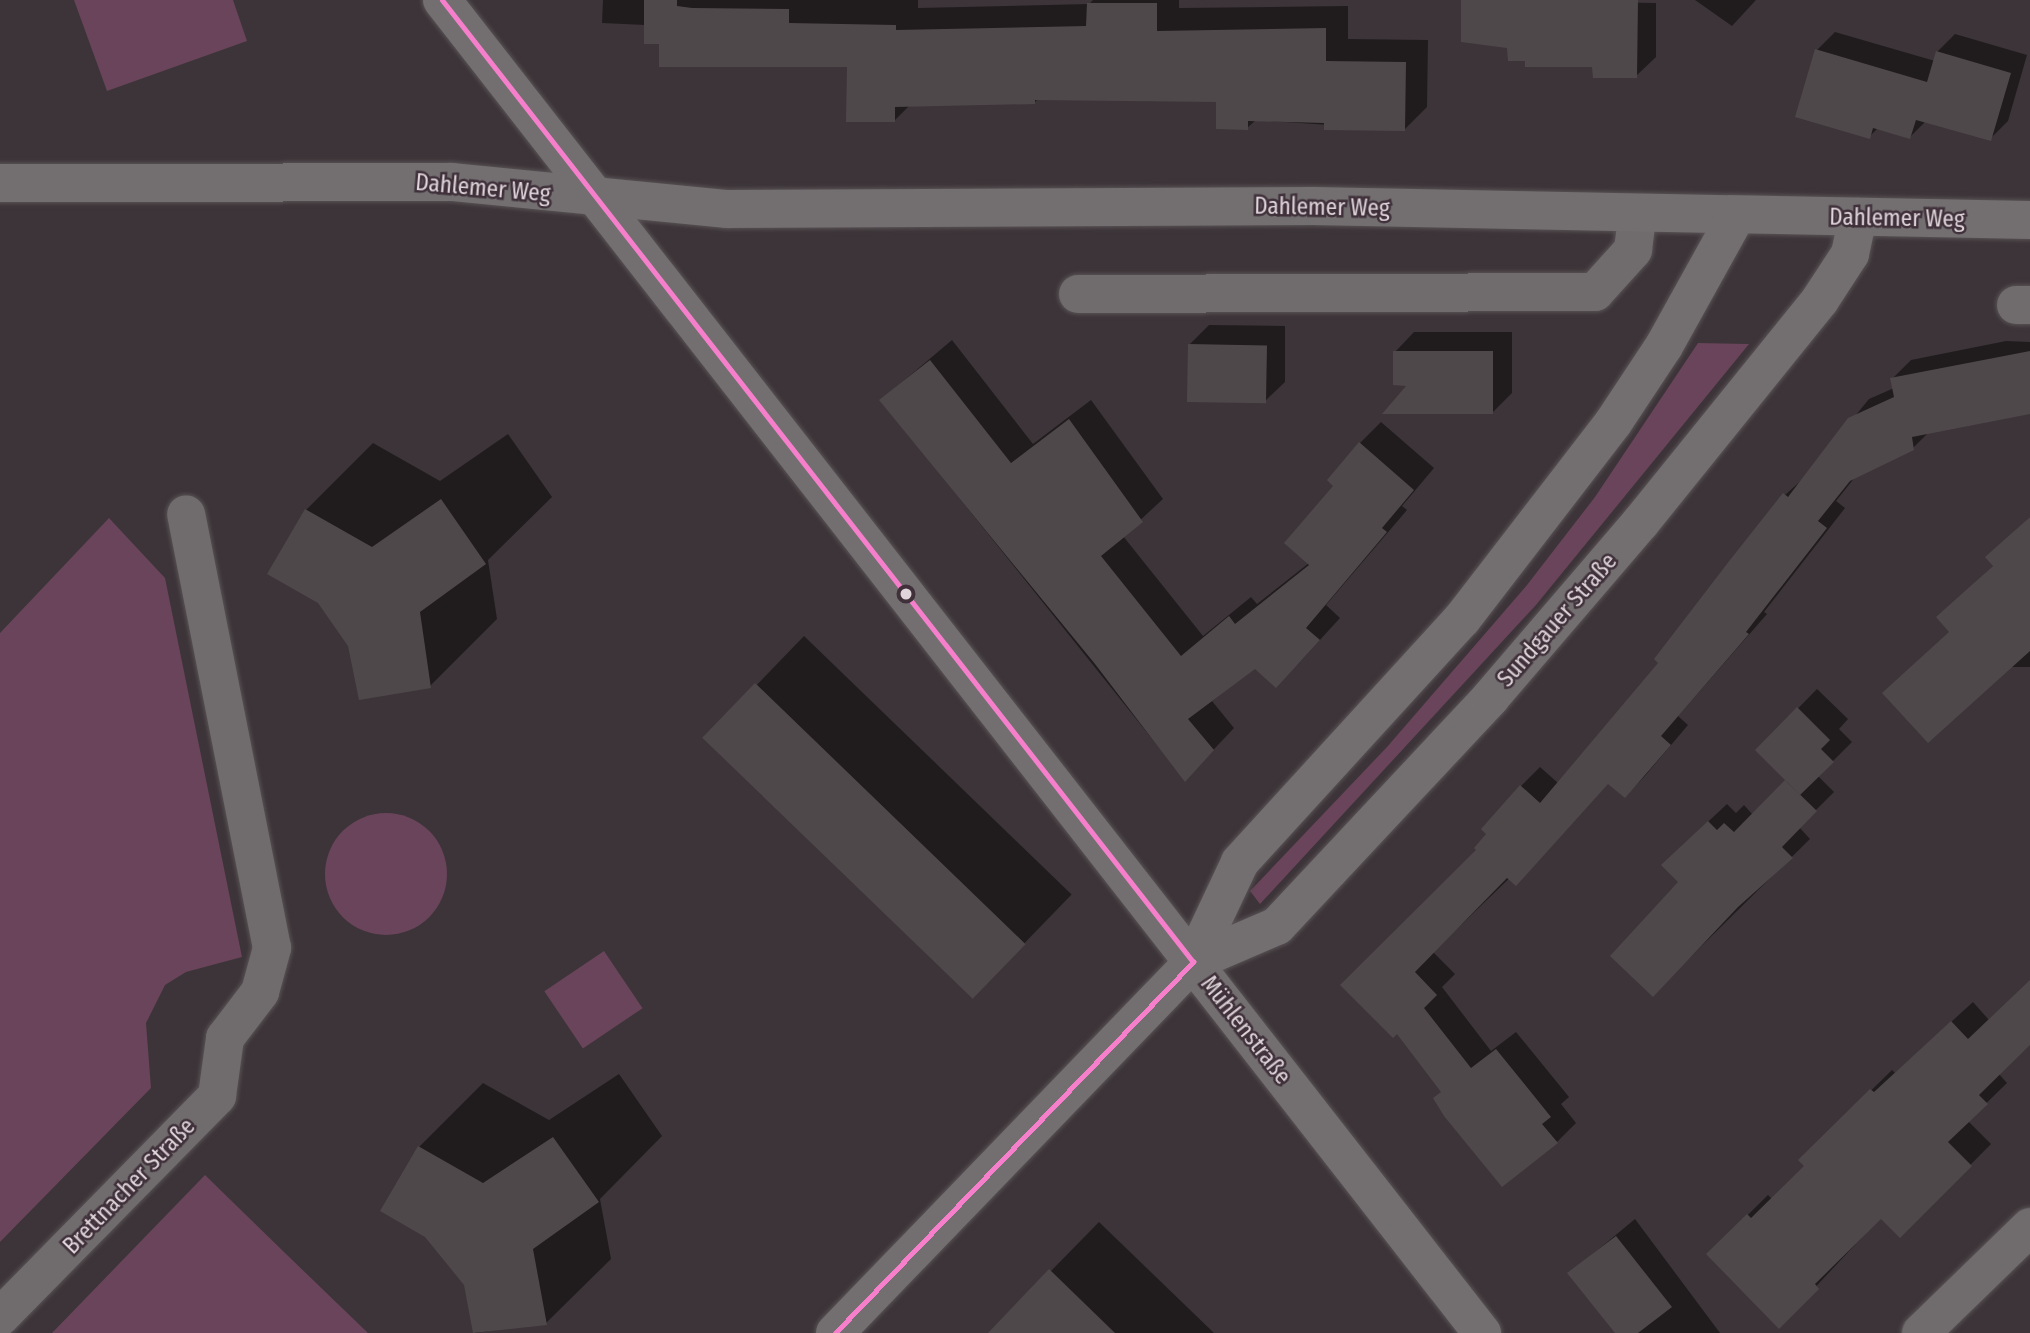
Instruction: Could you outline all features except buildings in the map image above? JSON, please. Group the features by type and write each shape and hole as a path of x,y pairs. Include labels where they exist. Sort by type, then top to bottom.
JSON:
{"street":[{"name":"Mühlenstraße","path":"442,0 1482,1333"},
{"name":"Dahlemer Weg","path":"0,183 452,183 727,209 1313,206 1637,215 2030,220"},
{"path":"1078,295 1595,292 1633,250 1637,215"},
{"name":"Sundgauer Straße","path":"835,1333 1193,962 1240,862 1462,620 1605,434 1664,346 1736,216"},
{"name":"Sundgauer Straße","path":"1193,962 1277,926 1491,697 1642,522 1820,300 1850,254 1858,217"},
{"name":"Brettnacher Straße","path":"0,1317 217,1096 225,1038 260,992 272,948 186,514"},
{"path":"1921,1333 2030,1227"}],"shaded area":[{"path":"74,0 233,0 247,41 107,91"},
{"path":"1698,343 1749,344 1536,605 1260,904 1250,891 1387,747 1527,585 1595,497"},
{"path":"109,518 165,578 242,957 186,972 165,985 146,1023 151,1088 0,1242 0,633"},
{"path":"386,813 409,818 429,831 442,851 447,874 442,897 429,917 409,930 386,935 363,930 343,917 330,897 325,874 330,851 343,831 363,818"},
{"path":"604,951 643,1008 583,1048 544,991"},
{"path":"205,1175 285,1253 368,1333 52,1333"}],"transit line":[{"path":"442,0 1193,962"},
{"path":"835,1333 1193,962"}]}
